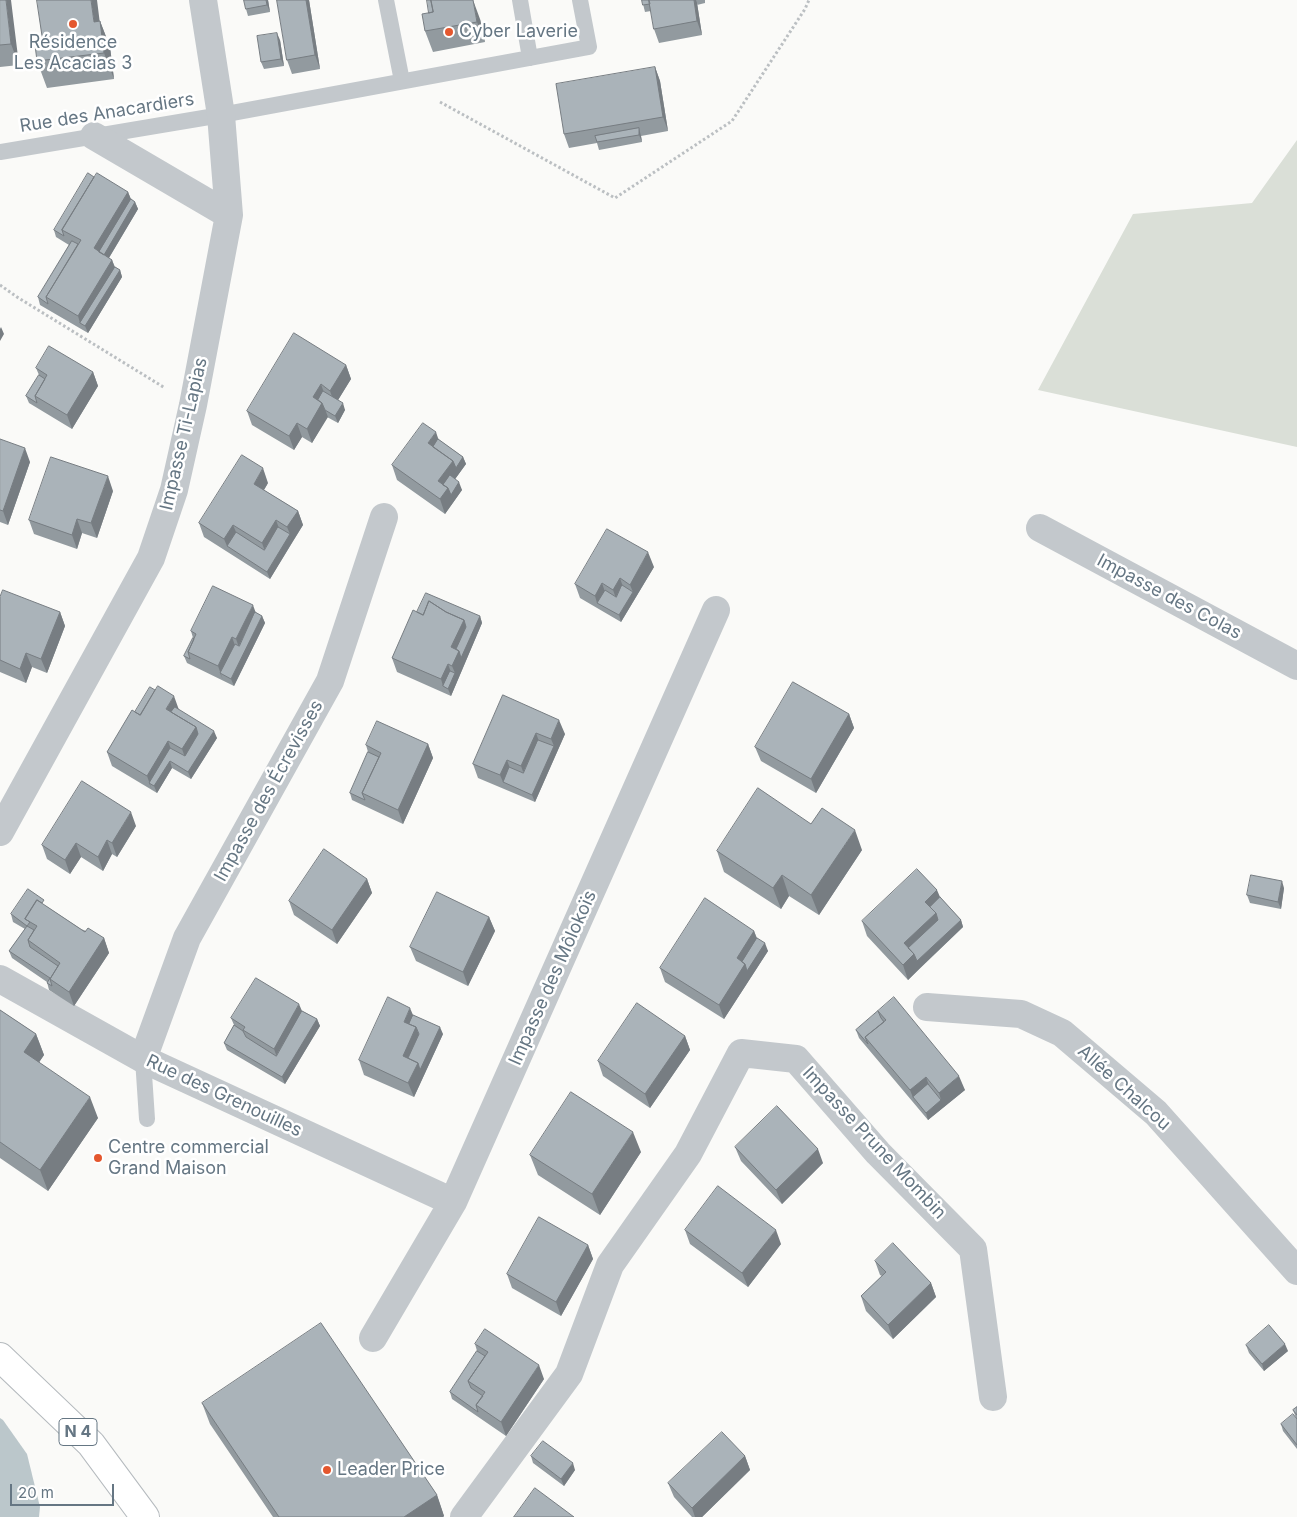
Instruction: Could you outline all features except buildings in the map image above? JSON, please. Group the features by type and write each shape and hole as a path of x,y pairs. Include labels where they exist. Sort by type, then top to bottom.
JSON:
{"main road":[{"name":"N 4","path":"0,1357 91,1444 145,1517"}],"street":[{"name":"Impasse Ti-Lapias","path":"0,832 151,558 174,490 193,405 229,215 221,115 203,0"},
{"path":"94,136 229,215"},
{"name":"Impasse des Écrevisses","path":"143,1059 187,938 330,681 384,517"},
{"name":"Impasse des Colas","path":"1040,528 1297,666"},
{"name":"Impasse des Môlokoïs","path":"373,1338 453,1202 716,610"},
{"name":"Rue des Grenouilles","path":"0,979 143,1059 453,1202"},
{"name":"Allée Chalcou","path":"927,1007 1021,1014 1062,1033 1156,1112 1297,1271"},
{"name":"Impasse Prune Mombin","path":"464,1517 569,1374 610,1265 688,1154 741,1053 796,1059 878,1152 973,1249 993,1397"}],"lane":[{"path":"386,0 402,81"},
{"path":"520,0 530,58"},
{"name":"Rue des Anacardiers","path":"0,152 221,115 589,46 580,0"},
{"path":"143,1059 147,1119"}],"path":[{"path":"402,81 615,198 732,121 809,0"},
{"path":"0,285 193,405"}],"shaded area":[{"path":"1297,140 1297,447 1038,390 1133,214 1252,203"},
{"path":"0,1418 27,1454 40,1507 39,1517 0,1517"}],"place":[{"name":"Résidence Les Acacias 3","path":"73,24"},
{"name":"Cyber Laverie","path":"449,32"},
{"name":"Centre commercial Grand Maison","path":"98,1158"},
{"name":"Leader Price","path":"327,1470"}]}
